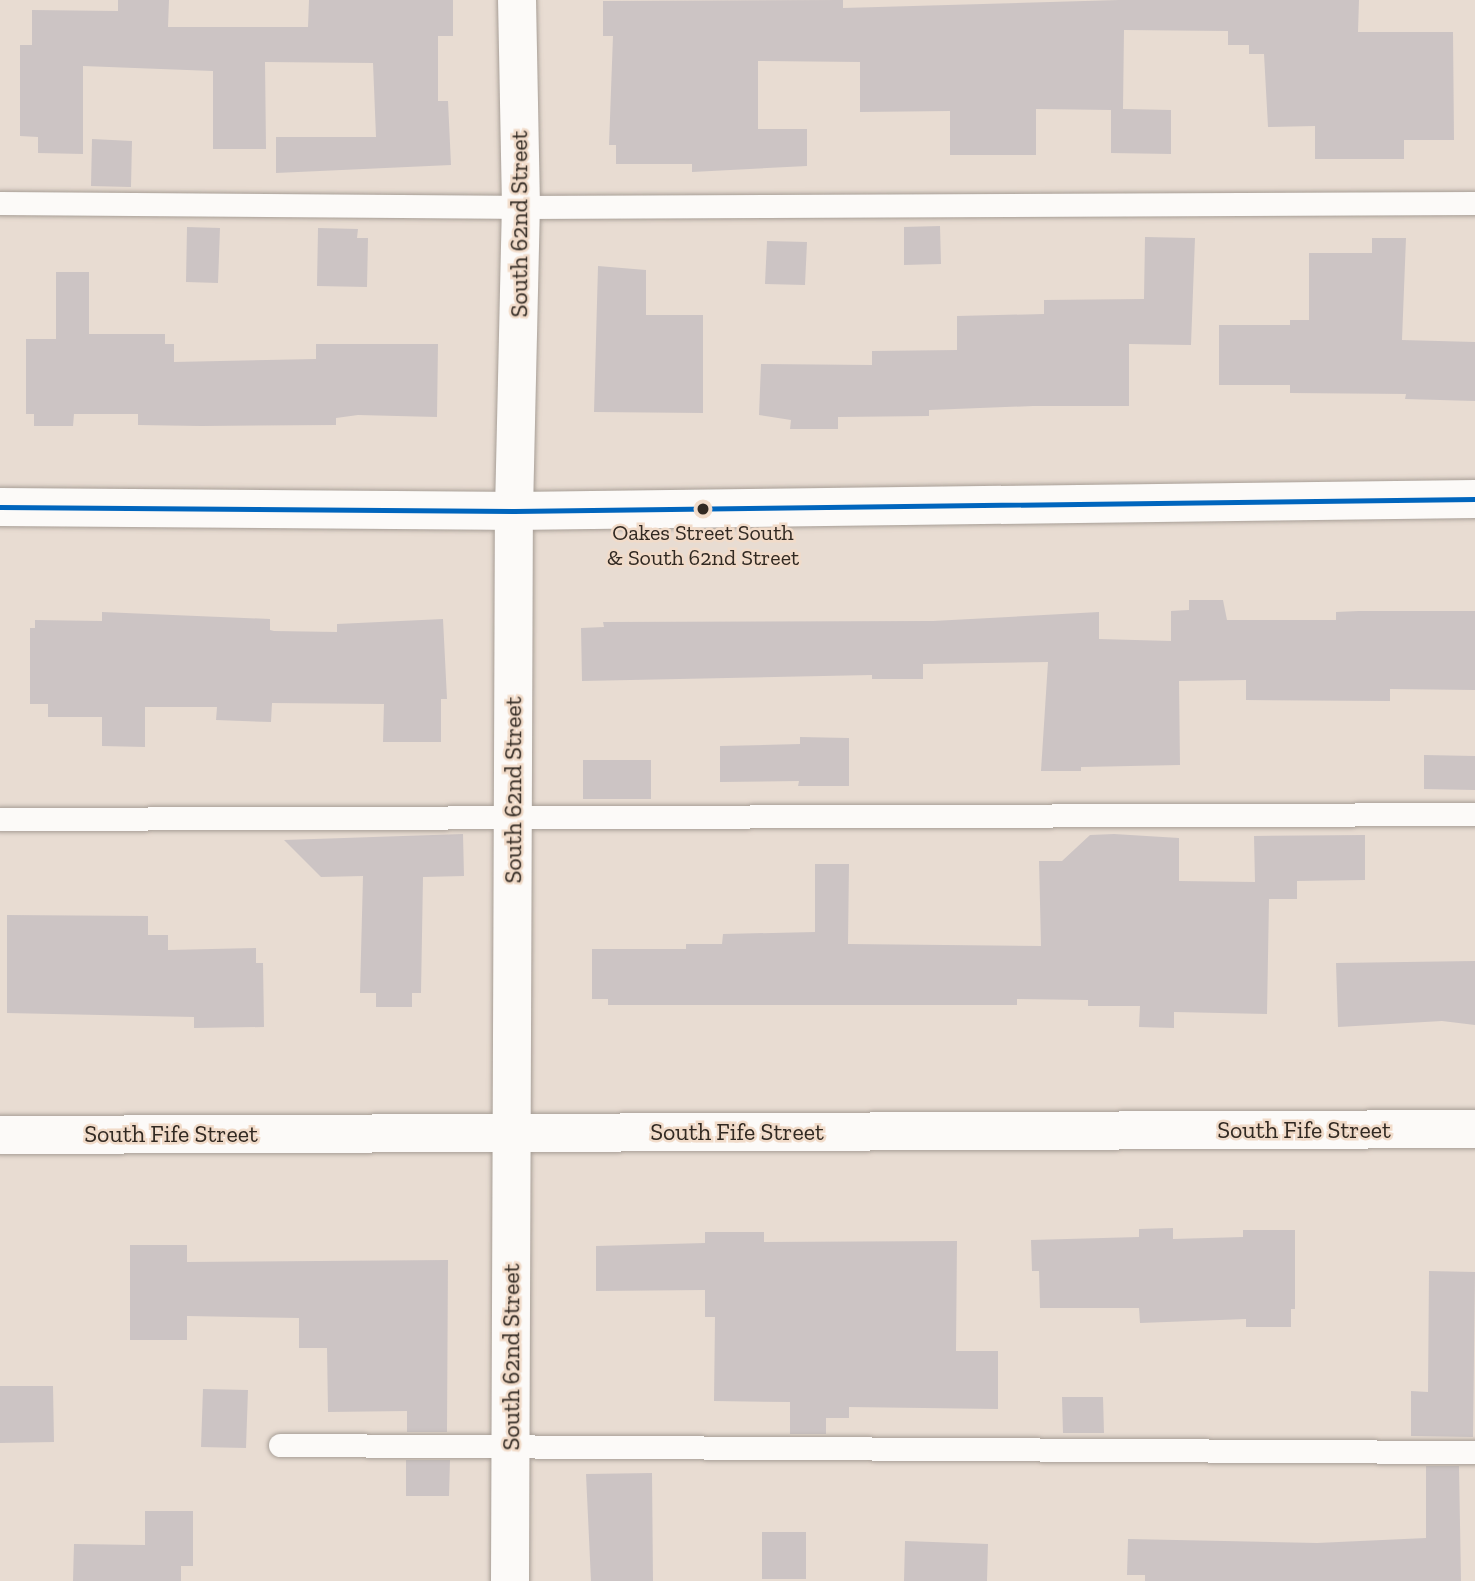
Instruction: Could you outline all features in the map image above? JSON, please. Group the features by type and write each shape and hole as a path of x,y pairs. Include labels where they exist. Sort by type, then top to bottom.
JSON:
{"street":[{"name":"South 62nd Street","path":"510,1581 514,511 521,206 517,0"},
{"path":"0,507 514,511 1475,499"},
{"name":"South Fife Street","path":"0,1135 1475,1129"}],"lane":[{"path":"0,203 521,206 1475,202"},
{"path":"0,818 513,819 1475,814"},
{"path":"280,1445 1475,1452"}],"building":[{"path":"118,0 169,0 168,27 308,27 309,0 453,0 453,36 438,36 438,101 448,101 451,165 276,173 276,137 376,137 373,63 265,62 266,149 213,149 213,71 83,66 83,154 38,153 38,137 20,136 20,45 32,45 32,10 118,11"},
{"path":"843,0 843,8 1119,0 1359,0 1358,32 1453,32 1454,140 1404,140 1404,159 1315,159 1315,126 1268,127 1264,54 1249,54 1249,45 1228,45 1228,31 1124,30 1123,109 1171,110 1171,154 1111,153 1111,110 1036,109 1036,155 950,155 950,111 860,112 860,62 758,61 758,129 807,129 807,166 692,172 692,164 616,164 616,145 609,145 613,36 603,36 603,1"},
{"path":"92,139 132,141 131,187 91,186"},
{"path":"940,226 941,264 904,265 904,227"},
{"path":"187,227 220,228 218,283 186,282"},
{"path":"318,228 358,229 357,238 368,238 367,287 317,286"},
{"path":"1145,237 1195,238 1191,345 1129,344 1129,406 1033,406 929,410 929,416 838,417 838,429 790,429 791,420 759,415 761,364 872,365 872,351 957,350 957,316 1044,314 1044,300 1144,299"},
{"path":"1372,238 1406,238 1402,340 1475,342 1475,401 1405,399 1406,394 1290,393 1290,385 1219,385 1219,325 1290,325 1290,320 1309,320 1309,253 1372,253"},
{"path":"767,241 807,242 805,285 765,284"},
{"path":"598,266 646,270 646,315 703,315 703,413 594,412"},
{"path":"56,272 89,272 89,334 165,334 165,344 174,344 174,362 316,359 316,344 438,344 437,417 358,415 336,418 336,425 201,426 138,425 138,414 74,414 73,426 34,426 34,414 26,414 26,339 56,339"},
{"path":"1189,600 1223,600 1227,620 1336,620 1336,612 1359,611 1475,611 1475,690 1390,689 1390,701 1246,700 1246,680 1179,681 1180,765 1081,767 1081,771 1041,771 1048,662 923,664 923,679 872,679 872,675 582,681 581,628 604,627 603,622 933,621 1099,612 1099,639 1171,641 1171,611 1189,610"},
{"path":"102,612 270,619 270,630 274,631 337,632 337,624 443,619 447,699 441,699 441,742 383,742 384,704 272,703 271,722 216,720 217,707 145,707 145,747 102,746 102,717 48,717 48,704 30,704 30,628 35,628 35,620 102,621"},
{"path":"800,737 849,738 849,786 798,786 799,781 720,782 720,746 800,744"},
{"path":"1424,755 1475,756 1475,790 1424,789"},
{"path":"583,760 651,760 651,799 583,799"},
{"path":"463,834 464,876 423,877 421,993 412,993 412,1007 376,1007 376,993 360,993 363,876 321,877 284,840"},
{"path":"1090,835 1179,838 1179,881 1255,882 1254,836 1365,835 1365,880 1297,881 1297,899 1269,899 1267,1014 1174,1012 1174,1028 1139,1027 1140,1006 1088,1006 1088,1000 1017,999 1017,1005 608,1005 608,999 592,999 592,949 686,949 686,944 722,944 723,934 815,932 815,864 849,864 848,944 1041,946 1039,861 1062,861"},
{"path":"7,915 148,916 148,935 168,935 168,950 256,948 256,963 263,963 264,1027 194,1028 194,1017 7,1013"},
{"path":"1475,961 1475,1025 1442,1021 1338,1027 1336,963"},
{"path":"1173,1228 1173,1239 1243,1237 1243,1230 1295,1230 1295,1309 1291,1309 1291,1327 1246,1327 1246,1319 1140,1323 1139,1308 1040,1308 1039,1271 1032,1271 1031,1240 1139,1237 1139,1229"},
{"path":"705,1232 764,1232 764,1242 957,1241 956,1351 998,1351 998,1409 849,1407 849,1418 826,1418 826,1434 790,1434 790,1402 714,1401 715,1317 705,1317 705,1290 596,1291 596,1246 705,1243"},
{"path":"130,1245 187,1245 187,1262 448,1260 447,1432 407,1432 407,1411 328,1412 327,1348 299,1348 299,1318 187,1316 187,1340 130,1340"},
{"path":"1429,1271 1475,1272 1473,1437 1411,1436 1411,1391 1428,1392"},
{"path":"0,1386 53,1386 54,1442 0,1443"},
{"path":"203,1389 248,1390 246,1448 201,1447"},
{"path":"1062,1397 1103,1397 1104,1433 1063,1433"},
{"path":"406,1460 450,1460 449,1496 406,1496"},
{"path":"1426,1466 1459,1466 1461,1581 1145,1581 1145,1575 1127,1575 1128,1539 1317,1543 1426,1538"},
{"path":"652,1473 653,1581 591,1581 586,1474"},
{"path":"145,1511 193,1511 193,1566 181,1566 181,1581 73,1581 74,1544 145,1545"},
{"path":"762,1532 806,1532 806,1579 762,1579"},
{"path":"905,1541 988,1544 987,1581 904,1581"}],"transit line":[{"path":"0,507 514,511 1475,499"}],"place":[{"name":"Oakes Street South & South 62nd Street","path":"703,509"}]}
